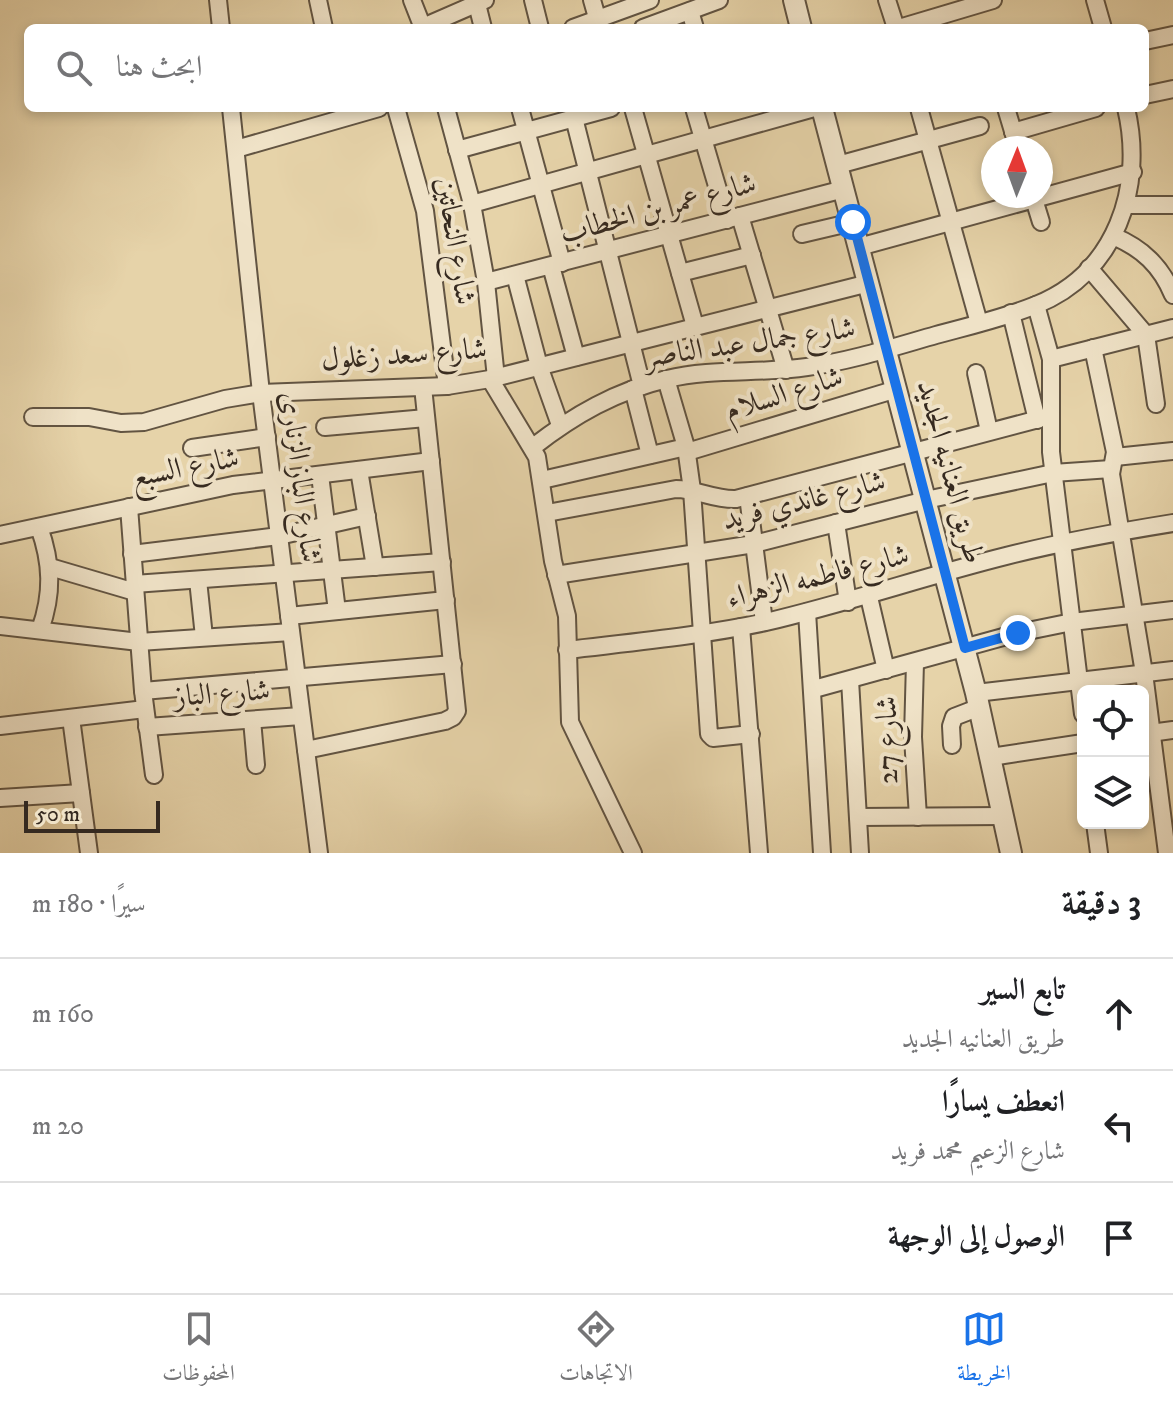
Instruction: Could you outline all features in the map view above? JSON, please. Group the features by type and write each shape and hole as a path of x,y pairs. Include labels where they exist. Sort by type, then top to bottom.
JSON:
{"street":[{"path":"218,0 221,24"},
{"path":"318,0 323,24"},
{"path":"412,0 421,24"},
{"path":"533,0 539,24"},
{"path":"592,0 598,24 650,0"},
{"path":"654,24 719,0"},
{"path":"794,0 800,24"},
{"path":"887,0 896,24"},
{"path":"911,24 993,0"},
{"path":"1095,0 1099,24"},
{"path":"431,24 479,1 482,24"},
{"path":"690,11 694,24"},
{"path":"1149,40 1173,35"},
{"path":"1149,94 1173,89"},
{"name":"شارع الباز الزنارى","path":"231,112 261,393 319,853"},
{"name":"شارع النحاتين","path":"397,112 421,188 447,386"},
{"path":"447,112 472,204 486,282 493,378 533,447 542,480 556,575 567,616 570,722 633,853"},
{"path":"521,112 541,185 576,357"},
{"path":"457,150 596,112"},
{"path":"634,112 695,326"},
{"path":"695,112 734,218 752,255 786,370"},
{"path":"472,204 800,112"},
{"name":"طريق العنانيه الجديد","path":"823,112 965,648 1011,853"},
{"path":"920,112 979,323"},
{"path":"1007,112 1015,136"},
{"path":"1026,136 1086,112"},
{"name":"شارع جمال عبد الناصر","path":"533,447 560,425 590,407 637,387 713,371 786,370 828,364 1036,305 1073,283 1089,268 1113,236 1126,205 1133,172 1133,136 1127,112"},
{"path":"236,149 340,114"},
{"path":"574,118 631,343 650,455"},
{"path":"838,165 980,126"},
{"path":"1053,193 1133,172"},
{"name":"شارع عمر بن الخطاب","path":"486,282 844,189"},
{"path":"1126,205 1173,205"},
{"path":"859,247 999,208"},
{"path":"1036,208 1041,222"},
{"path":"802,234 853,222"},
{"path":"1113,236 1135,247 1155,263 1173,295"},
{"path":"680,273 752,255"},
{"path":"1089,268 1146,335 1156,404"},
{"path":"515,275 539,366 560,425"},
{"name":"شارع سعد زغلول","path":"33,417 89,417 121,423 144,422 225,399 261,393 447,386 493,378 869,283"},
{"path":"1036,305 1051,359 1044,418"},
{"path":"1011,313 1044,418 1063,542 1079,685"},
{"path":"1051,359 1173,328"},
{"path":"1093,348 1145,685"},
{"path":"976,373 989,431"},
{"path":"666,379 687,449 710,737 751,734"},
{"path":"306,750 453,717 458,703 423,387"},
{"name":"شارع السلام","path":"542,480 687,449 897,389"},
{"path":"325,427 426,418"},
{"path":"547,513 668,490 692,490 725,500 748,496 1044,418"},
{"path":"192,448 267,437"},
{"name":"شارع غاندي فريد","path":"556,575 754,544 926,500 1173,451"},
{"name":"شارع السبع","path":"0,535 233,485 431,461"},
{"path":"359,470 375,567"},
{"path":"320,475 337,611"},
{"path":"748,496 764,622"},
{"path":"129,507 143,691 154,775"},
{"path":"132,554 279,536 367,516"},
{"path":"836,523 848,602"},
{"name":"شارع فاطمه الزهراء","path":"567,650 741,627 869,597 1063,542 1173,523"},
{"path":"39,527 50,567 49,599 40,630"},
{"path":"50,567 135,588 198,580 442,562"},
{"path":"198,580 204,637"},
{"path":"869,597 886,670"},
{"path":"0,626 139,642 204,637 290,624 337,611 446,600"},
{"path":"814,689 1072,622 1173,610"},
{"path":"807,612 822,853"},
{"path":"741,627 759,853"},
{"name":"شارع 27","path":"915,662 913,737 918,817"},
{"path":"143,691 453,664"},
{"path":"952,745 954,717 978,700 1079,681 1173,670"},
{"path":"850,680 860,853"},
{"name":"شارع الباز","path":"0,726 145,709"},
{"name":"شارع الباز","path":"147,727 301,716"},
{"path":"71,718 89,853"},
{"path":"252,720 256,765"},
{"path":"1149,734 1173,730"},
{"path":"1149,743 1169,834 1167,853"},
{"path":"991,757 1077,744"},
{"path":"0,798 81,793"},
{"path":"858,817 1004,816"},
{"path":"1096,829 1099,853"}],"route":[{"path":"853,222 965,648 1018,633"}]}
